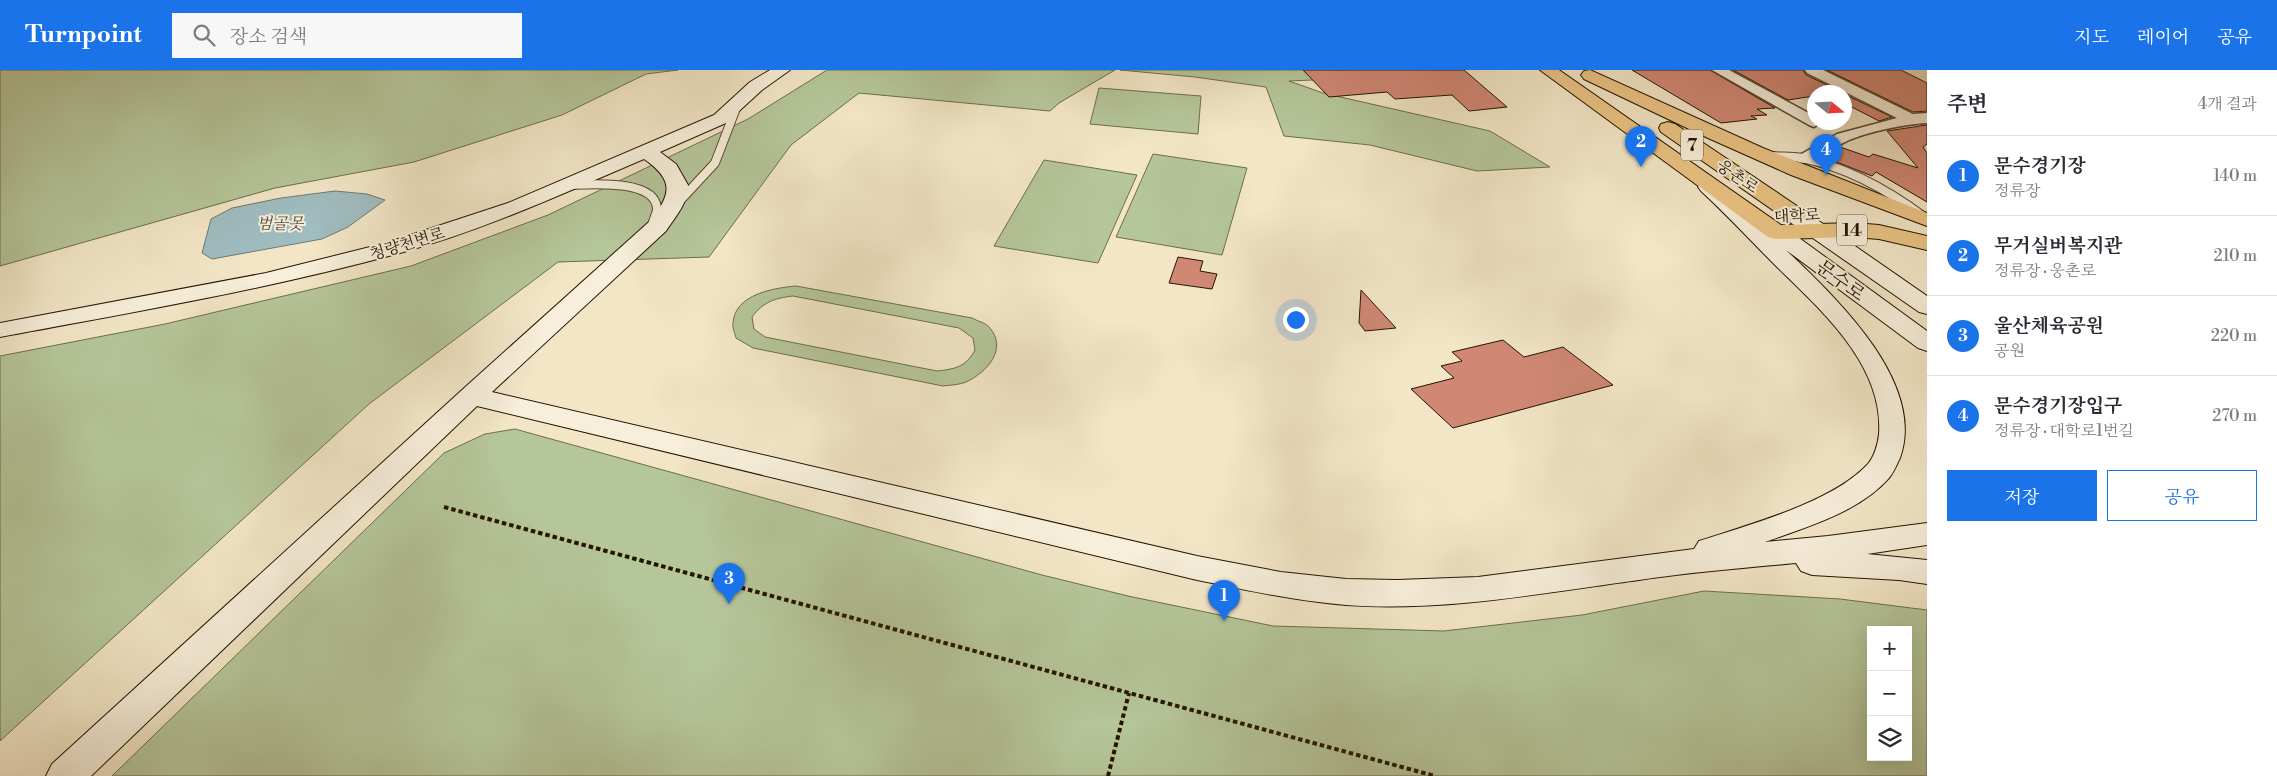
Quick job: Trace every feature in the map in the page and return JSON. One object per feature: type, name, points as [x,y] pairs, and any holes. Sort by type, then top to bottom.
[{"type":"main road","name":"청량천변로","points":[[0,330],[248,284],[330,266],[455,228],[565,186],[720,119],[762,81],[782,70]]},
{"type":"main road","name":"웅촌로","points":[[1548,70],[1692,173],[1752,222]]},
{"type":"main road","name":"웅촌로","points":[[1586,73],[1795,215]]},
{"type":"main road","points":[[1586,73],[1759,155],[1851,193],[1927,219]]},
{"type":"main road","points":[[65,776],[472,396],[640,243],[670,212],[678,196],[678,185],[674,174],[667,166],[647,152]]},
{"type":"main road","name":"대학로","points":[[1752,222],[1795,215],[1846,215],[1884,220],[1927,230]]},
{"type":"main road","name":"문수로","points":[[1795,215],[1927,307]]},
{"type":"main road","points":[[1663,564],[1767,530],[1839,499],[1866,482],[1880,470],[1890,457],[1898,439],[1900,422],[1894,388],[1875,353],[1752,222]]},
{"type":"main road","name":"문수로","points":[[1752,222],[1776,232],[1927,343]]},
{"type":"main road","name":"대학로","points":[[1776,232],[1854,230],[1878,232],[1927,243]]},
{"type":"main road","points":[[472,396],[1130,553],[1281,584],[1346,592],[1397,593],[1478,590],[1663,564],[1828,548],[1927,534]]},
{"type":"main road","points":[[1663,564],[1742,548],[1927,516]]},
{"type":"main road","points":[[1663,564],[1806,563],[1899,568],[1927,572]]},
{"type":"street","points":[[1719,70],[1807,118]]},
{"type":"street","points":[[1812,70],[1919,118]]},
{"type":"street","points":[[1804,159],[1842,137],[1919,118]]},
{"type":"street","points":[[1829,130],[1842,137]]},
{"type":"lane","points":[[670,212],[715,163],[738,103]]},
{"type":"lane","points":[[1759,155],[1804,159],[1855,178],[1914,208],[1927,219]]},
{"type":"lane","points":[[565,186],[590,183],[625,185],[636,188],[651,196],[656,204],[657,212],[652,225],[640,243]]},
{"type":"path","points":[[444,507],[1435,776]]},
{"type":"path","points":[[1108,776],[1130,693]]},
{"type":"green space","points":[[0,70],[678,70],[646,74],[562,115],[414,162],[275,188],[0,266]]},
{"type":"green space","points":[[827,70],[1115,70],[1059,103],[1050,111],[859,93],[791,145],[709,257],[558,262],[369,404],[0,741],[0,356],[165,324],[411,266],[548,215],[748,119]]},
{"type":"green space","points":[[1120,70],[1382,70],[1384,77],[1289,81],[1323,93],[1490,131],[1550,167],[1477,171],[1370,145],[1284,136],[1266,87],[1195,77]]},
{"type":"green space","points":[[1099,88],[1201,96],[1198,134],[1090,124]]},
{"type":"green space","points":[[1153,154],[1247,168],[1222,255],[1116,237]]},
{"type":"green space","points":[[1044,160],[1137,175],[1098,263],[994,246]]},
{"type":"green space","points":[[796,286],[972,318],[986,324],[995,335],[996,352],[987,366],[974,378],[960,384],[943,386],[753,348],[736,338],[733,323],[735,313],[741,305],[757,294]],"holes":[[[793,296],[959,328],[973,338],[975,350],[972,356],[964,364],[937,371],[765,337],[754,329],[752,317],[770,302]]]},
{"type":"green space","points":[[515,429],[1042,575],[1128,596],[1273,626],[1444,631],[1582,615],[1704,591],[1840,599],[1927,610],[1927,776],[112,776],[444,453],[485,434]]},
{"type":"water","name":"범골못","points":[[335,191],[367,194],[385,200],[348,227],[322,239],[212,259],[202,253],[211,219],[232,208],[281,198]]},
{"type":"building","points":[[1303,70],[1464,70],[1507,107],[1469,111],[1452,95],[1395,99],[1387,92],[1329,97]]},
{"type":"building","points":[[1632,70],[1710,70],[1775,108],[1757,109],[1767,115],[1751,116],[1757,119],[1721,123]]},
{"type":"building","points":[[1733,70],[1803,70],[1806,75],[1827,85],[1807,85],[1807,97],[1788,100]]},
{"type":"building","points":[[1827,70],[1901,70],[1927,83],[1927,111],[1913,112]]},
{"type":"building","points":[[1852,98],[1892,117],[1879,121],[1852,107]]},
{"type":"building","points":[[1927,125],[1927,144],[1923,147],[1927,153],[1927,202],[1876,172],[1872,176],[1824,157],[1840,147],[1869,157],[1873,154],[1918,168],[1887,131]]},
{"type":"building","points":[[1178,257],[1203,261],[1200,271],[1217,274],[1212,289],[1169,283]]},
{"type":"building","points":[[1361,290],[1396,328],[1365,331],[1359,323]]},
{"type":"building","points":[[1503,340],[1524,357],[1563,347],[1613,385],[1453,428],[1411,389],[1454,378],[1441,366],[1462,361],[1452,352]]},
{"type":"place","name":"무거실버복지관","points":[[1641,167]]},
{"type":"place","name":"문수경기장입구","points":[[1826,175]]},
{"type":"place","name":"울산체육공원","points":[[729,604]]},
{"type":"place","name":"문수경기장","points":[[1224,621]]}]
